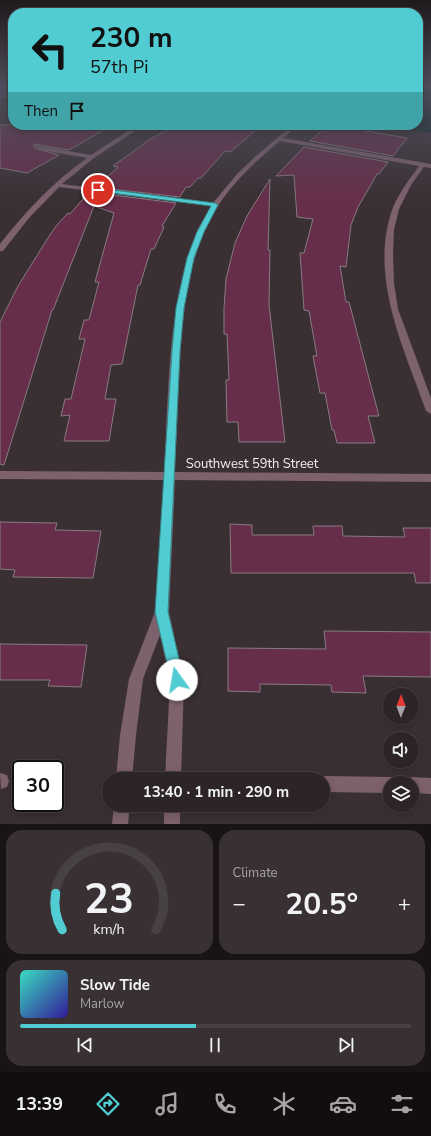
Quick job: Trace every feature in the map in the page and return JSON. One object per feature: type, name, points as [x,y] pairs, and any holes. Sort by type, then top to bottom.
[{"type":"street","points":[[0,249],[31,213],[58,185],[92,156],[133,130]]},
{"type":"street","points":[[173,772],[177,680],[162,612],[168,477],[180,308],[191,258],[200,232],[215,205],[239,175],[290,130]]},
{"type":"street","points":[[278,139],[431,166]]},
{"type":"street","points":[[37,146],[46,149],[92,156]]},
{"type":"street","points":[[422,165],[408,185],[396,209],[390,230],[390,283],[394,309],[431,411]]},
{"type":"street","points":[[58,185],[215,205]]},
{"type":"street","name":"Southwest 59th Street","points":[[0,475],[431,478]]},
{"type":"street","points":[[125,772],[136,679],[162,612]]},
{"type":"street","points":[[330,784],[383,785]]},
{"type":"street","points":[[419,785],[431,786]]},
{"type":"street","points":[[120,824],[121,812]]},
{"type":"street","points":[[172,812],[172,824]]},
{"type":"water","points":[[423,125],[431,125],[431,133],[410,130],[423,130]]},
{"type":"building","points":[[0,125],[8,125],[8,130],[102,131],[69,150],[34,144],[34,148],[59,155],[27,173],[0,168]]},
{"type":"building","points":[[168,130],[256,130],[230,152],[225,151],[201,178],[198,178],[190,187],[186,187],[180,197],[94,187],[104,175],[106,177],[105,179],[118,167],[113,166],[149,140]]},
{"type":"building","points":[[322,130],[360,130],[407,138],[393,156],[310,141]]},
{"type":"building","points":[[304,147],[388,162],[379,174],[377,174],[358,207],[351,225],[346,267],[340,266],[346,302],[349,302],[379,416],[368,416],[375,443],[337,443],[334,430],[332,430],[325,393],[320,393],[313,356],[317,356],[309,311],[304,310],[300,253],[304,253],[313,219],[297,217],[294,175],[276,176]]},
{"type":"building","points":[[270,179],[268,250],[270,250],[269,305],[285,442],[239,442],[238,422],[227,422],[226,380],[229,380],[227,334],[224,334],[226,279],[235,243],[247,216]]},
{"type":"building","points":[[89,192],[176,203],[162,226],[164,227],[154,249],[151,249],[140,285],[138,285],[122,364],[111,365],[105,399],[116,399],[109,441],[64,441],[70,415],[61,416],[65,399],[71,399],[85,339],[79,339],[84,320],[89,320],[99,282],[95,282],[114,213],[94,206],[52,310],[4,465],[0,464],[0,322],[18,286],[56,226],[68,213],[70,214]]},
{"type":"building","points":[[0,522],[57,523],[55,530],[101,531],[93,578],[13,577],[15,570],[0,569]]},
{"type":"building","points":[[230,524],[252,525],[252,535],[314,535],[313,526],[342,526],[343,536],[405,537],[403,528],[431,528],[431,583],[416,583],[414,573],[231,573]]},
{"type":"building","points":[[324,631],[431,632],[431,677],[363,676],[366,693],[332,692],[331,685],[260,684],[260,692],[228,691],[228,648],[326,649]]},
{"type":"building","points":[[0,644],[87,645],[81,687],[48,686],[50,680],[0,680]]},
{"type":"route","points":[[98,190],[215,205],[200,232],[191,258],[180,308],[176,351],[162,612],[177,680]]}]
